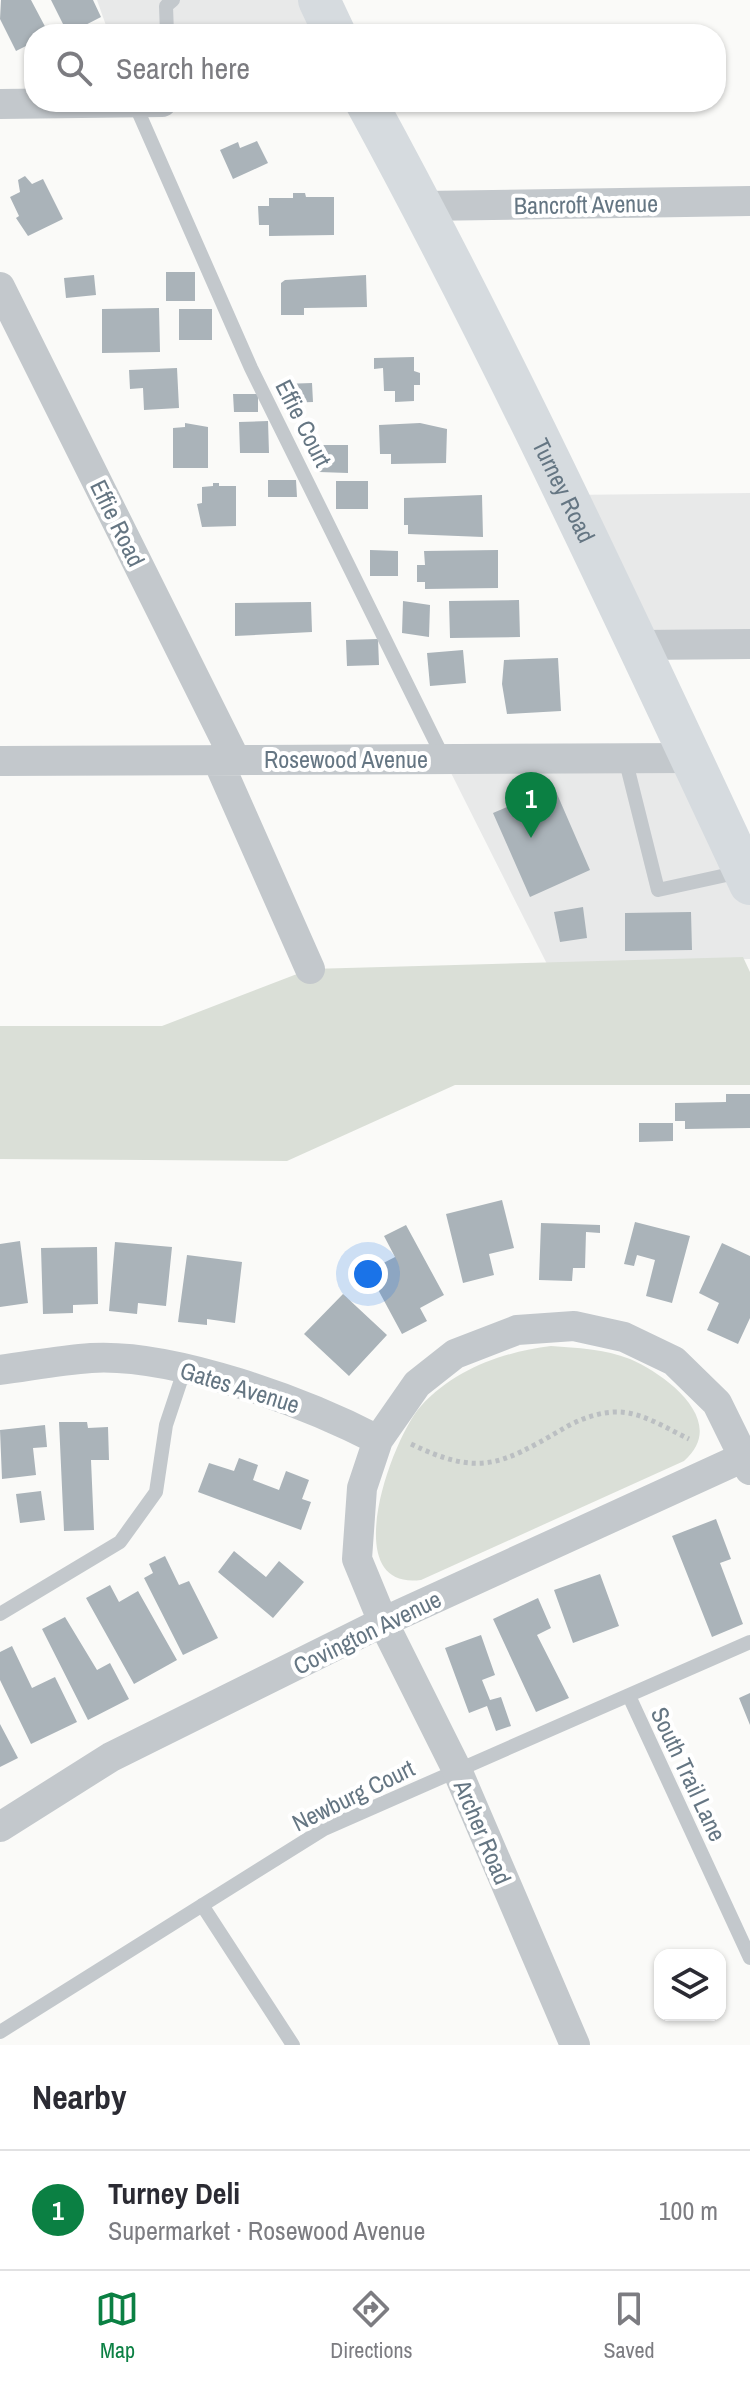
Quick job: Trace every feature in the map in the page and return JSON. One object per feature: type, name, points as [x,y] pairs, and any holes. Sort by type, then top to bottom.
[{"type":"main road","points":[[319,0],[330,24]]},
{"type":"main road","name":"Turney Road","points":[[371,112],[423,206],[640,645],[747,878]]},
{"type":"street","points":[[0,104],[24,104]]},
{"type":"street","name":"Bancroft Avenue","points":[[423,206],[750,201]]},
{"type":"street","name":"Effie Road","points":[[0,287],[226,759],[310,969]]},
{"type":"street","points":[[640,645],[750,644]]},
{"type":"street","name":"Rosewood Avenue","points":[[0,761],[691,758]]},
{"type":"street","name":"Archer Road","points":[[575,2045],[457,1770],[383,1622],[357,1559],[357,1523],[362,1488],[378,1440],[417,1384],[455,1354],[517,1330],[574,1326],[624,1337],[674,1361],[717,1403],[747,1463]]},
{"type":"street","name":"Gates Avenue","points":[[0,1370],[94,1358],[185,1368],[311,1408],[378,1440]]},
{"type":"street","name":"Covington Avenue","points":[[0,1827],[111,1757],[383,1622],[747,1463]]},
{"type":"lane","points":[[167,24],[166,6],[173,0]]},
{"type":"lane","name":"Effie Court","points":[[138,112],[251,368],[444,759]]},
{"type":"lane","points":[[625,758],[658,890],[747,878]]},
{"type":"lane","points":[[0,1614],[120,1542],[156,1492],[166,1425],[185,1368]]},
{"type":"lane","name":"Newburg Court","points":[[0,2032],[324,1829],[750,1642]]},
{"type":"lane","name":"South Trail Lane","points":[[629,1696],[750,1958]]},
{"type":"lane","points":[[202,1905],[293,2045]]},
{"type":"path","points":[[411,1444],[440,1458],[470,1465],[499,1463],[576,1422],[620,1412],[649,1420],[689,1439]]},
{"type":"shaded area","points":[[97,0],[319,0],[330,24],[105,24]]},
{"type":"shaded area","points":[[750,493],[750,644],[640,645],[566,495]]},
{"type":"shaded area","points":[[691,758],[750,884],[750,959],[547,964],[444,759]]},
{"type":"shaded area","points":[[743,957],[750,972],[750,1085],[455,1085],[287,1161],[0,1159],[0,1026],[162,1026],[310,969]]},
{"type":"shaded area","points":[[551,1346],[620,1356],[660,1376],[688,1401],[696,1416],[700,1431],[696,1446],[684,1461],[421,1580],[395,1577],[381,1562],[376,1538],[378,1509],[386,1478],[409,1423],[434,1393],[464,1372],[498,1358]]},
{"type":"building","points":[[1,0],[31,0],[44,24],[24,24],[24,47],[16,51],[0,19]]},
{"type":"building","points":[[51,0],[93,0],[101,17],[87,24],[63,24]]},
{"type":"building","points":[[257,141],[268,163],[233,179],[220,150],[238,142],[240,148]]},
{"type":"building","points":[[25,176],[32,184],[43,179],[63,219],[28,236],[16,218],[19,216],[10,197],[20,192],[18,180]]},
{"type":"building","points":[[293,193],[305,193],[306,197],[334,197],[334,235],[269,236],[269,225],[259,225],[258,206],[269,206],[269,198],[293,198]]},
{"type":"building","points":[[166,272],[195,272],[195,301],[166,301]]},
{"type":"building","points":[[94,275],[96,295],[66,298],[64,278]]},
{"type":"building","points":[[366,275],[367,307],[304,308],[304,315],[281,315],[281,283],[285,280]]},
{"type":"building","points":[[159,308],[160,352],[102,353],[102,309]]},
{"type":"building","points":[[179,309],[212,309],[212,340],[179,340]]},
{"type":"building","points":[[414,357],[414,371],[420,373],[420,385],[414,385],[414,401],[395,402],[395,391],[384,391],[383,368],[374,369],[374,358]]},
{"type":"building","points":[[177,368],[179,408],[144,410],[143,388],[130,389],[129,370]]},
{"type":"building","points":[[312,383],[313,402],[284,403],[283,384]]},
{"type":"building","points":[[233,394],[258,394],[258,412],[234,412]]},
{"type":"building","points":[[268,421],[269,453],[240,453],[239,422]]},
{"type":"building","points":[[185,423],[208,427],[208,468],[173,468],[173,428],[185,427]]},
{"type":"building","points":[[420,423],[447,429],[446,463],[391,464],[391,454],[380,454],[379,425]]},
{"type":"building","points":[[320,445],[348,445],[348,473],[319,472]]},
{"type":"building","points":[[268,480],[296,480],[297,497],[268,497]]},
{"type":"building","points":[[336,481],[368,481],[368,509],[336,509]]},
{"type":"building","points":[[213,483],[236,486],[236,526],[202,527],[197,504],[202,503],[202,487],[213,486]]},
{"type":"building","points":[[482,495],[483,537],[408,534],[408,525],[404,525],[404,498]]},
{"type":"building","points":[[370,550],[398,551],[398,576],[370,576]]},
{"type":"building","points":[[498,550],[498,588],[425,589],[425,582],[417,582],[417,565],[425,565],[424,551]]},
{"type":"building","points":[[519,600],[520,637],[450,638],[449,601]]},
{"type":"building","points":[[403,601],[430,605],[429,637],[402,633]]},
{"type":"building","points":[[311,602],[312,632],[235,636],[235,603]]},
{"type":"building","points":[[378,639],[379,665],[347,666],[346,640]]},
{"type":"building","points":[[463,650],[466,683],[430,686],[427,653]]},
{"type":"building","points":[[558,658],[561,711],[507,714],[502,684],[504,660]]},
{"type":"building","points":[[554,787],[590,870],[530,897],[493,813]]},
{"type":"building","points":[[583,907],[587,938],[560,942],[554,912]]},
{"type":"building","points":[[691,912],[692,950],[625,951],[625,913]]},
{"type":"building","points":[[726,1094],[750,1094],[750,1128],[685,1129],[685,1121],[675,1121],[675,1103],[726,1102]]},
{"type":"building","points":[[639,1123],[673,1123],[673,1141],[639,1142]]},
{"type":"building","points":[[502,1200],[514,1248],[489,1254],[494,1275],[463,1283],[446,1214]]},
{"type":"building","points":[[635,1222],[690,1236],[672,1303],[646,1296],[655,1260],[637,1255],[634,1266],[624,1264]]},
{"type":"building","points":[[541,1223],[600,1225],[600,1233],[586,1232],[585,1268],[573,1268],[572,1281],[539,1280]]},
{"type":"building","points":[[406,1225],[444,1295],[420,1308],[427,1321],[402,1334],[368,1271],[395,1257],[384,1236]]},
{"type":"building","points":[[20,1241],[28,1303],[0,1307],[0,1244]]},
{"type":"building","points":[[115,1242],[172,1247],[166,1306],[138,1303],[137,1314],[109,1311]]},
{"type":"building","points":[[722,1243],[750,1256],[750,1318],[738,1344],[707,1330],[719,1303],[699,1293]]},
{"type":"building","points":[[97,1247],[98,1304],[73,1305],[73,1313],[43,1314],[41,1248]]},
{"type":"building","points":[[187,1255],[242,1262],[235,1323],[207,1319],[207,1325],[178,1322]]},
{"type":"building","points":[[343,1294],[387,1335],[349,1376],[304,1334]]},
{"type":"building","points":[[59,1422],[87,1422],[88,1428],[108,1427],[109,1460],[91,1460],[94,1530],[64,1531]]},
{"type":"building","points":[[45,1425],[47,1447],[33,1448],[36,1475],[2,1479],[0,1430]]},
{"type":"building","points":[[239,1458],[258,1465],[253,1480],[279,1490],[286,1471],[309,1480],[302,1499],[311,1502],[301,1530],[198,1492],[209,1463],[234,1471]]},
{"type":"building","points":[[41,1491],[45,1520],[20,1523],[16,1494]]},
{"type":"building","points":[[716,1519],[731,1559],[720,1563],[743,1624],[712,1637],[672,1536]]},
{"type":"building","points":[[234,1551],[266,1577],[279,1561],[304,1582],[273,1618],[218,1572]]},
{"type":"building","points":[[165,1556],[179,1585],[189,1581],[218,1638],[183,1655],[144,1578],[153,1573],[149,1564]]},
{"type":"building","points":[[600,1574],[619,1626],[573,1643],[554,1590]]},
{"type":"building","points":[[110,1585],[119,1602],[138,1591],[177,1660],[134,1684],[86,1598]]},
{"type":"building","points":[[538,1598],[551,1628],[537,1635],[569,1698],[536,1712],[493,1619]]},
{"type":"building","points":[[65,1617],[97,1670],[110,1663],[129,1699],[88,1720],[42,1629]]},
{"type":"building","points":[[481,1635],[495,1675],[482,1680],[490,1700],[501,1697],[511,1726],[496,1731],[487,1706],[469,1713],[445,1648]]},
{"type":"building","points":[[12,1646],[32,1688],[55,1677],[77,1722],[31,1744],[0,1680],[0,1652]]},
{"type":"building","points":[[750,1693],[750,1725],[739,1698]]},
{"type":"building","points":[[0,1724],[18,1758],[0,1767]]},
{"type":"place","name":"Turney Deli","points":[[531,838]]}]
